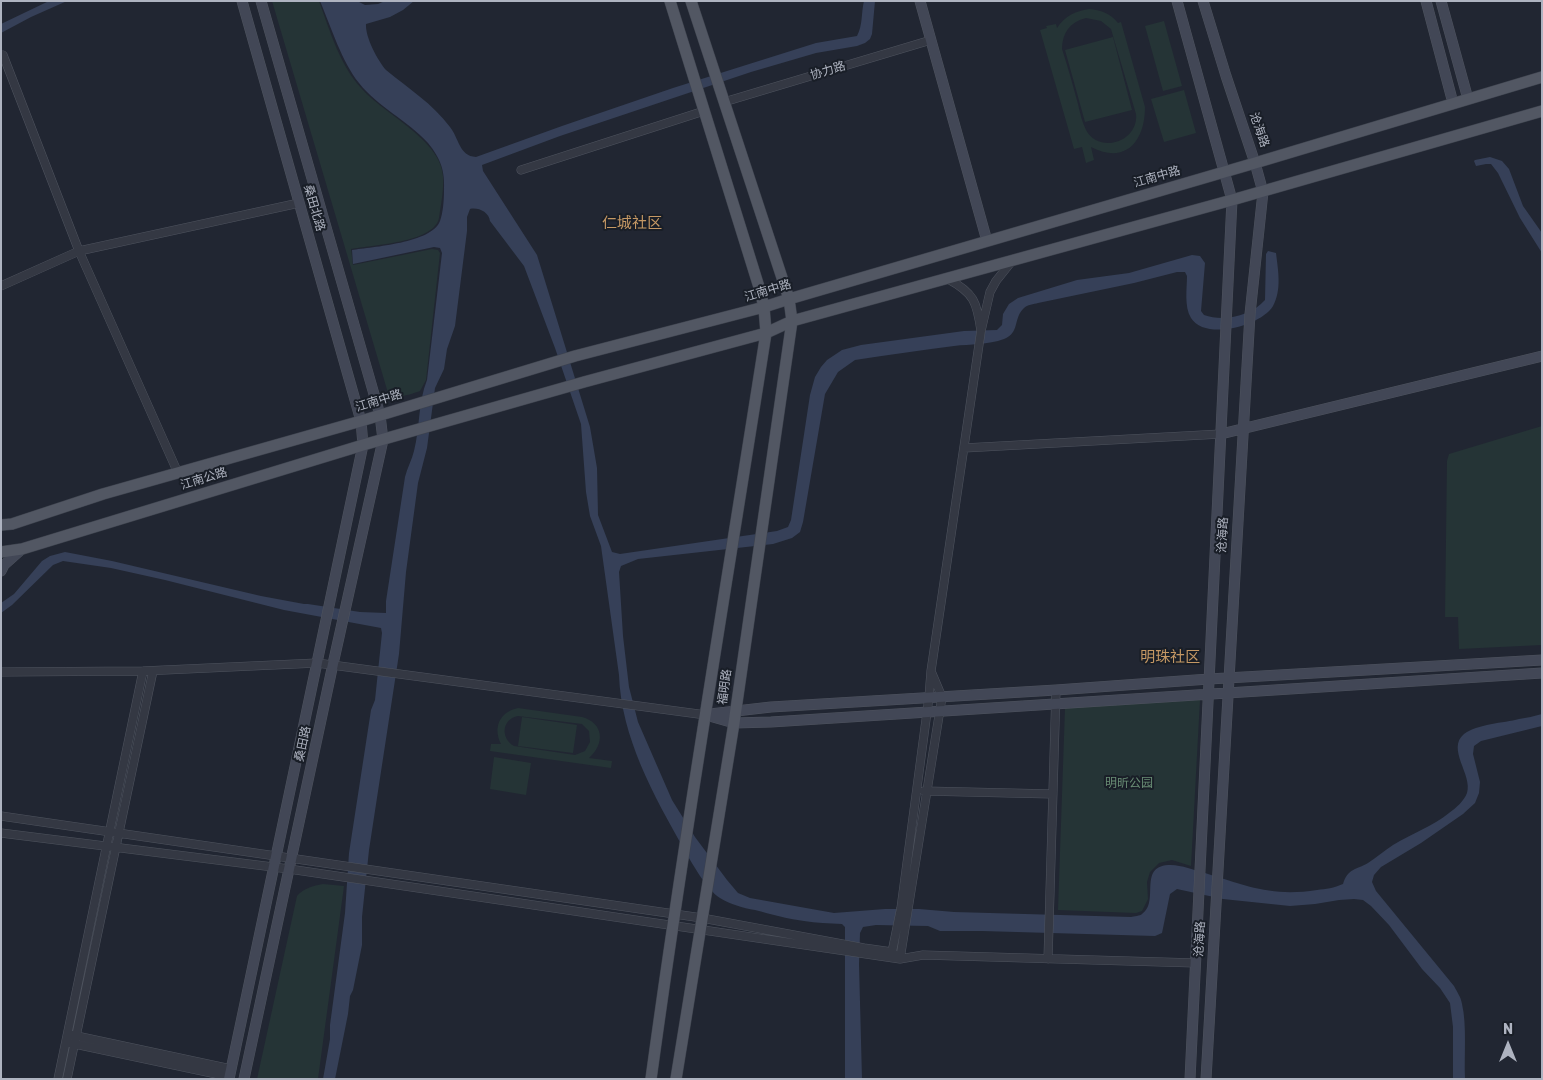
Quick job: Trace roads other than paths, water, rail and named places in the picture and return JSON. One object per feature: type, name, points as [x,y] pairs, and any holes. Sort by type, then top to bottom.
[{"type":"main road","name":"桑田北路","points":[[242,1],[361,421]]},
{"type":"main road","name":"桑田北路","points":[[261,1],[380,415]]},
{"type":"main road","name":"福明路","points":[[651,1079],[684,841],[766,333],[764,307],[670,1]]},
{"type":"main road","name":"福明路","points":[[676,1079],[736,710],[792,322],[788,298],[691,1]]},
{"type":"main road","points":[[920,1],[987,241]]},
{"type":"main road","name":"沧海路","points":[[1177,1],[1232,200],[1190,1079]]},
{"type":"main road","name":"沧海路","points":[[1203,1],[1263,192],[1250,314],[1206,1079]]},
{"type":"main road","points":[[1426,1],[1453,103]]},
{"type":"main road","points":[[1441,1],[1468,99]]},
{"type":"main road","name":"江南中路","points":[[1,526],[103,494],[361,421],[553,362],[764,307],[788,298],[1255,163],[1542,77]]},
{"type":"main road","points":[[766,333],[792,322],[1263,192],[1542,111]]},
{"type":"main road","name":"江南公路","points":[[1,552],[22,549],[434,424],[766,333]]},
{"type":"main road","points":[[1221,434],[1542,356]]},
{"type":"main road","name":"桑田路","points":[[244,1079],[340,631],[384,440],[380,415]]},
{"type":"main road","name":"桑田路","points":[[230,1075],[363,445],[361,421]]},
{"type":"main road","points":[[1,571],[4,565],[22,549]]},
{"type":"main road","points":[[706,714],[736,710],[1056,690],[1209,678],[1542,660]]},
{"type":"main road","points":[[706,714],[734,723],[1228,694],[1542,673]]},
{"type":"street","name":"协力路","points":[[724,102],[931,40]]},
{"type":"street","points":[[3,56],[79,251],[178,473]]},
{"type":"street","points":[[520,170],[704,111]]},
{"type":"street","points":[[1,286],[79,251],[299,203]]},
{"type":"street","points":[[905,908],[931,671],[978,349],[990,292],[996,280],[1013,260]]},
{"type":"street","points":[[948,278],[970,293],[978,311],[981,332]]},
{"type":"street","points":[[964,448],[1221,434]]},
{"type":"street","points":[[1,672],[153,671],[317,663],[706,714]]},
{"type":"street","points":[[58,1079],[143,671]]},
{"type":"street","points":[[67,1079],[153,671]]},
{"type":"street","points":[[900,959],[900,937],[942,697],[931,671]]},
{"type":"street","points":[[1048,959],[1056,690]]},
{"type":"street","points":[[917,791],[1053,794]]},
{"type":"street","points":[[1,816],[345,865],[673,919]]},
{"type":"street","points":[[1,832],[702,923],[833,945],[900,959],[923,955],[1196,963]]},
{"type":"street","points":[[892,952],[900,937]]},
{"type":"street","points":[[864,951],[892,952],[900,959]]},
{"type":"street","points":[[66,1038],[230,1075]]},
{"type":"water","points":[[49,1],[67,1],[1,33],[1,24]]},
{"type":"water","points":[[320,1],[357,1],[365,5],[378,4],[385,1],[414,1],[390,17],[366,24],[370,42],[379,61],[386,70],[436,111],[453,131],[463,150],[470,156],[476,157],[673,88],[816,43],[857,36],[864,1],[875,1],[872,34],[865,43],[816,53],[751,72],[560,136],[482,165],[483,171],[537,255],[590,427],[597,468],[598,515],[612,552],[620,554],[777,531],[788,527],[791,520],[810,395],[815,377],[827,360],[842,350],[861,345],[964,331],[997,330],[1002,325],[1003,314],[1009,304],[1018,298],[1077,280],[1129,273],[1192,255],[1200,256],[1205,263],[1201,311],[1204,315],[1212,317],[1228,318],[1237,316],[1259,306],[1265,300],[1266,254],[1268,251],[1276,253],[1278,293],[1276,300],[1267,313],[1245,325],[1220,330],[1208,329],[1198,325],[1189,314],[1186,292],[1187,276],[1185,272],[1177,272],[1029,305],[1018,316],[1012,333],[998,341],[855,360],[838,372],[825,394],[800,532],[792,538],[773,544],[638,559],[621,566],[619,572],[623,636],[629,687],[638,722],[672,800],[695,837],[738,893],[750,898],[834,913],[885,909],[919,909],[954,912],[1131,917],[1141,915],[1147,909],[1151,878],[1159,867],[1168,865],[1182,866],[1247,886],[1273,891],[1301,892],[1333,887],[1343,884],[1347,875],[1353,870],[1368,863],[1393,845],[1436,822],[1462,802],[1466,796],[1468,786],[1458,747],[1459,740],[1464,734],[1483,726],[1542,714],[1542,726],[1481,741],[1474,746],[1473,754],[1480,782],[1479,793],[1475,803],[1463,814],[1421,843],[1381,867],[1374,875],[1372,882],[1376,891],[1454,986],[1460,997],[1464,1021],[1465,1079],[1453,1079],[1453,1027],[1450,1003],[1389,925],[1363,900],[1339,900],[1290,906],[1223,899],[1177,889],[1170,894],[1162,933],[1155,936],[940,931],[928,926],[876,925],[863,927],[860,933],[859,964],[862,1079],[845,1079],[845,927],[842,924],[785,918],[737,906],[720,898],[705,882],[691,861],[661,808],[641,765],[626,721],[621,698],[601,546],[590,516],[586,492],[581,424],[524,266],[490,221],[488,215],[480,210],[470,209],[467,217],[467,231],[455,326],[447,349],[444,369],[435,388],[427,448],[418,483],[406,572],[399,654],[369,850],[362,917],[362,945],[353,990],[350,996],[335,1079],[323,1079],[330,1039],[330,1025],[345,913],[349,853],[371,710],[375,700],[381,628],[284,610],[111,568],[63,561],[53,565],[12,605],[1,613],[1,603],[14,594],[42,561],[50,556],[65,552],[112,561],[261,596],[360,612],[386,613],[386,601],[405,477],[414,451],[422,397],[427,380],[442,253],[440,248],[434,247],[353,264],[352,250],[401,243],[426,234],[435,228],[440,221],[443,210],[444,177],[439,160],[428,143],[367,92],[353,75],[337,44]]},
{"type":"water","points":[[1490,157],[1502,161],[1509,169],[1523,206],[1542,233],[1542,253],[1520,218],[1498,173],[1491,164],[1476,166],[1475,160]]},
{"type":"district","name":"仁城社区","points":[[632,224]]},
{"type":"district","name":"明珠社区","points":[[1170,658]]},
{"type":"park label","name":"明昕公园","points":[[1129,784]]}]
